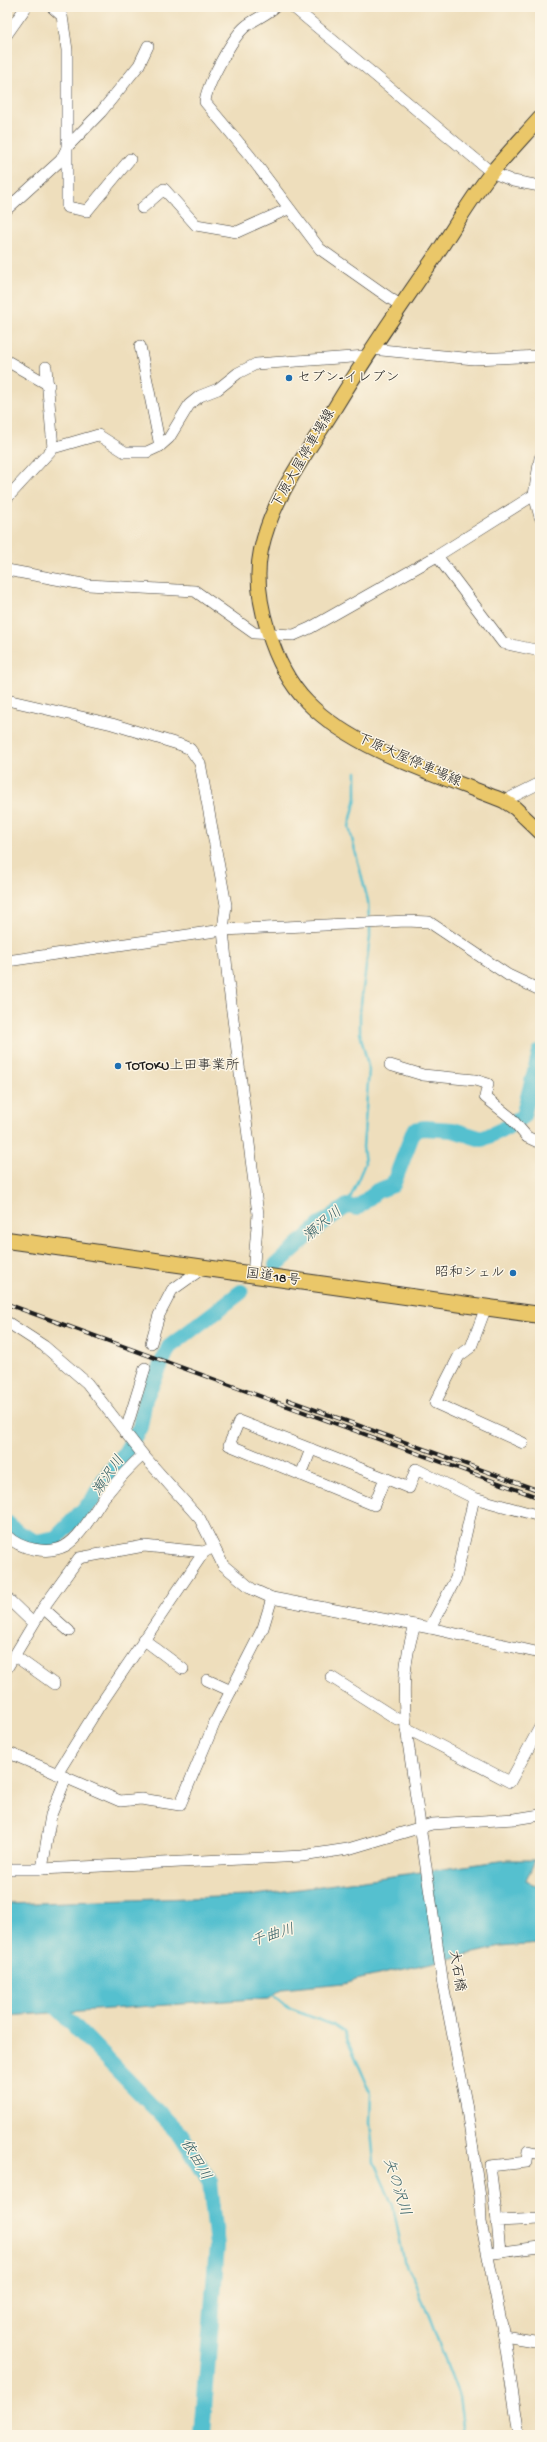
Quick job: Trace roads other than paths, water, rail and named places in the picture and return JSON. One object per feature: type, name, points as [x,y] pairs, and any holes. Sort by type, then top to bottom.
[{"type":"highway","name":"国道18号","points":[[7,1240],[540,1315]]},
{"type":"main road","name":"下原大屋停車場線","points":[[540,118],[492,172],[369,352],[275,505],[261,551],[258,582],[269,633],[287,675],[307,701],[337,726],[366,745],[504,801],[515,808],[540,832]]},
{"type":"street","points":[[7,34],[26,7]]},
{"type":"street","points":[[52,7],[62,16],[65,37],[68,146],[67,207],[87,211],[130,159]]},
{"type":"street","points":[[275,7],[244,27],[233,41],[212,79],[206,94],[205,102],[250,156],[320,249],[401,306]]},
{"type":"street","points":[[293,7],[492,172],[513,181],[540,186]]},
{"type":"street","points":[[7,209],[61,160],[68,146],[101,112],[139,65],[148,46]]},
{"type":"street","points":[[142,208],[164,188],[196,225],[237,232],[288,208]]},
{"type":"street","points":[[140,346],[160,446]]},
{"type":"street","points":[[8,495],[53,448],[98,435],[125,452],[147,452],[160,446],[169,438],[189,405],[200,396],[218,389],[238,373],[256,364],[369,352],[474,359],[540,356]]},
{"type":"street","points":[[7,361],[49,385]]},
{"type":"street","points":[[46,367],[49,385],[53,448]]},
{"type":"street","points":[[540,458],[534,494],[540,517]]},
{"type":"street","points":[[7,570],[88,585],[196,591],[254,633],[294,635],[310,628],[437,556],[534,494]]},
{"type":"street","points":[[437,556],[503,643],[540,651]]},
{"type":"street","points":[[7,700],[112,724],[190,749],[200,763],[226,905],[223,930],[258,1214],[253,1275]]},
{"type":"street","points":[[504,801],[540,783]]},
{"type":"street","points":[[7,961],[223,930],[406,921],[430,922],[508,975],[540,990]]},
{"type":"street","points":[[390,1065],[423,1075],[475,1080],[488,1084],[485,1097],[510,1117],[527,1137],[540,1143]]},
{"type":"street","points":[[152,1343],[159,1315],[172,1290],[203,1268]]},
{"type":"street","points":[[486,1307],[470,1347],[459,1356],[435,1404],[523,1443]]},
{"type":"street","points":[[7,1322],[44,1346],[87,1382],[141,1453],[200,1519],[209,1549],[223,1566],[236,1578],[252,1589],[272,1598],[430,1628],[540,1653]]},
{"type":"street","points":[[127,1435],[145,1368]]},
{"type":"street","points":[[385,1478],[374,1505],[229,1445],[239,1421],[385,1478],[409,1488],[416,1469],[474,1498],[540,1516]]},
{"type":"street","points":[[301,1475],[311,1449]]},
{"type":"street","points":[[7,1536],[34,1550],[48,1551],[64,1546],[85,1524],[124,1472],[141,1453]]},
{"type":"street","points":[[430,1628],[456,1578],[474,1498]]},
{"type":"street","points":[[7,1668],[33,1623],[79,1558],[144,1546],[209,1549]]},
{"type":"street","points":[[42,1869],[51,1816],[62,1776],[143,1640],[209,1549]]},
{"type":"street","points":[[7,1598],[33,1623]]},
{"type":"street","points":[[7,1752],[120,1801],[140,1799],[180,1805],[231,1691],[262,1628],[272,1598]]},
{"type":"street","points":[[43,1608],[70,1631]]},
{"type":"street","name":"大石橋","points":[[415,1625],[404,1673],[405,1724],[443,1985],[466,2103],[480,2196],[481,2222],[494,2253]]},
{"type":"street","points":[[143,1640],[183,1669]]},
{"type":"street","points":[[15,1656],[54,1684]]},
{"type":"street","points":[[331,1676],[405,1724],[510,1782],[540,1727]]},
{"type":"street","points":[[207,1680],[231,1691]]},
{"type":"street","points":[[7,1868],[42,1869],[302,1856],[348,1849],[432,1824],[515,1819],[540,1815]]},
{"type":"street","points":[[519,2435],[504,2336],[494,2253],[497,2221],[490,2166],[527,2162],[528,2152],[540,2154]]},
{"type":"street","points":[[497,2221],[540,2219]]},
{"type":"street","points":[[494,2253],[540,2247]]},
{"type":"street","points":[[504,2336],[540,2342]]},
{"type":"water","name":"千曲川","points":[[507,1860],[535,1860],[526,1881],[540,1887],[540,1944],[501,1947],[343,1983],[282,1989],[269,1998],[7,2016],[7,1904],[249,1896]]},
{"type":"waterway","points":[[356,772],[356,798],[349,827],[368,901],[369,920]]},
{"type":"waterway","points":[[347,1206],[365,1163],[363,1147],[369,1070],[360,1033],[360,1011],[370,927]]},
{"type":"waterway","name":"瀬沢川","points":[[276,1265],[321,1224],[347,1206],[357,1208],[377,1191],[393,1185],[414,1130],[424,1128],[453,1130],[482,1139],[506,1128],[523,1116],[540,1052]]},
{"type":"waterway","name":"瀬沢川","points":[[7,1523],[18,1533],[36,1542],[56,1538],[92,1501],[103,1481],[125,1453],[140,1427],[145,1399],[169,1347],[241,1292]]},
{"type":"waterway","name":"矢の沢川","points":[[271,1993],[290,2009],[333,2025],[344,2032],[371,2093],[370,2122],[374,2162],[393,2206],[404,2261],[416,2283],[459,2396],[464,2435]]},
{"type":"waterway","name":"依田川","points":[[46,1997],[181,2135],[210,2182],[217,2246],[202,2435]]},
{"type":"railway","points":[[7,1304],[540,1498]]},
{"type":"railway","points":[[288,1400],[540,1491]]},
{"type":"place","name":"セブン-イレブン","points":[[289,378]]},
{"type":"place","name":"TOTOKU上田事業所","points":[[118,1066]]},
{"type":"place","name":"昭和シェル","points":[[513,1273]]}]
